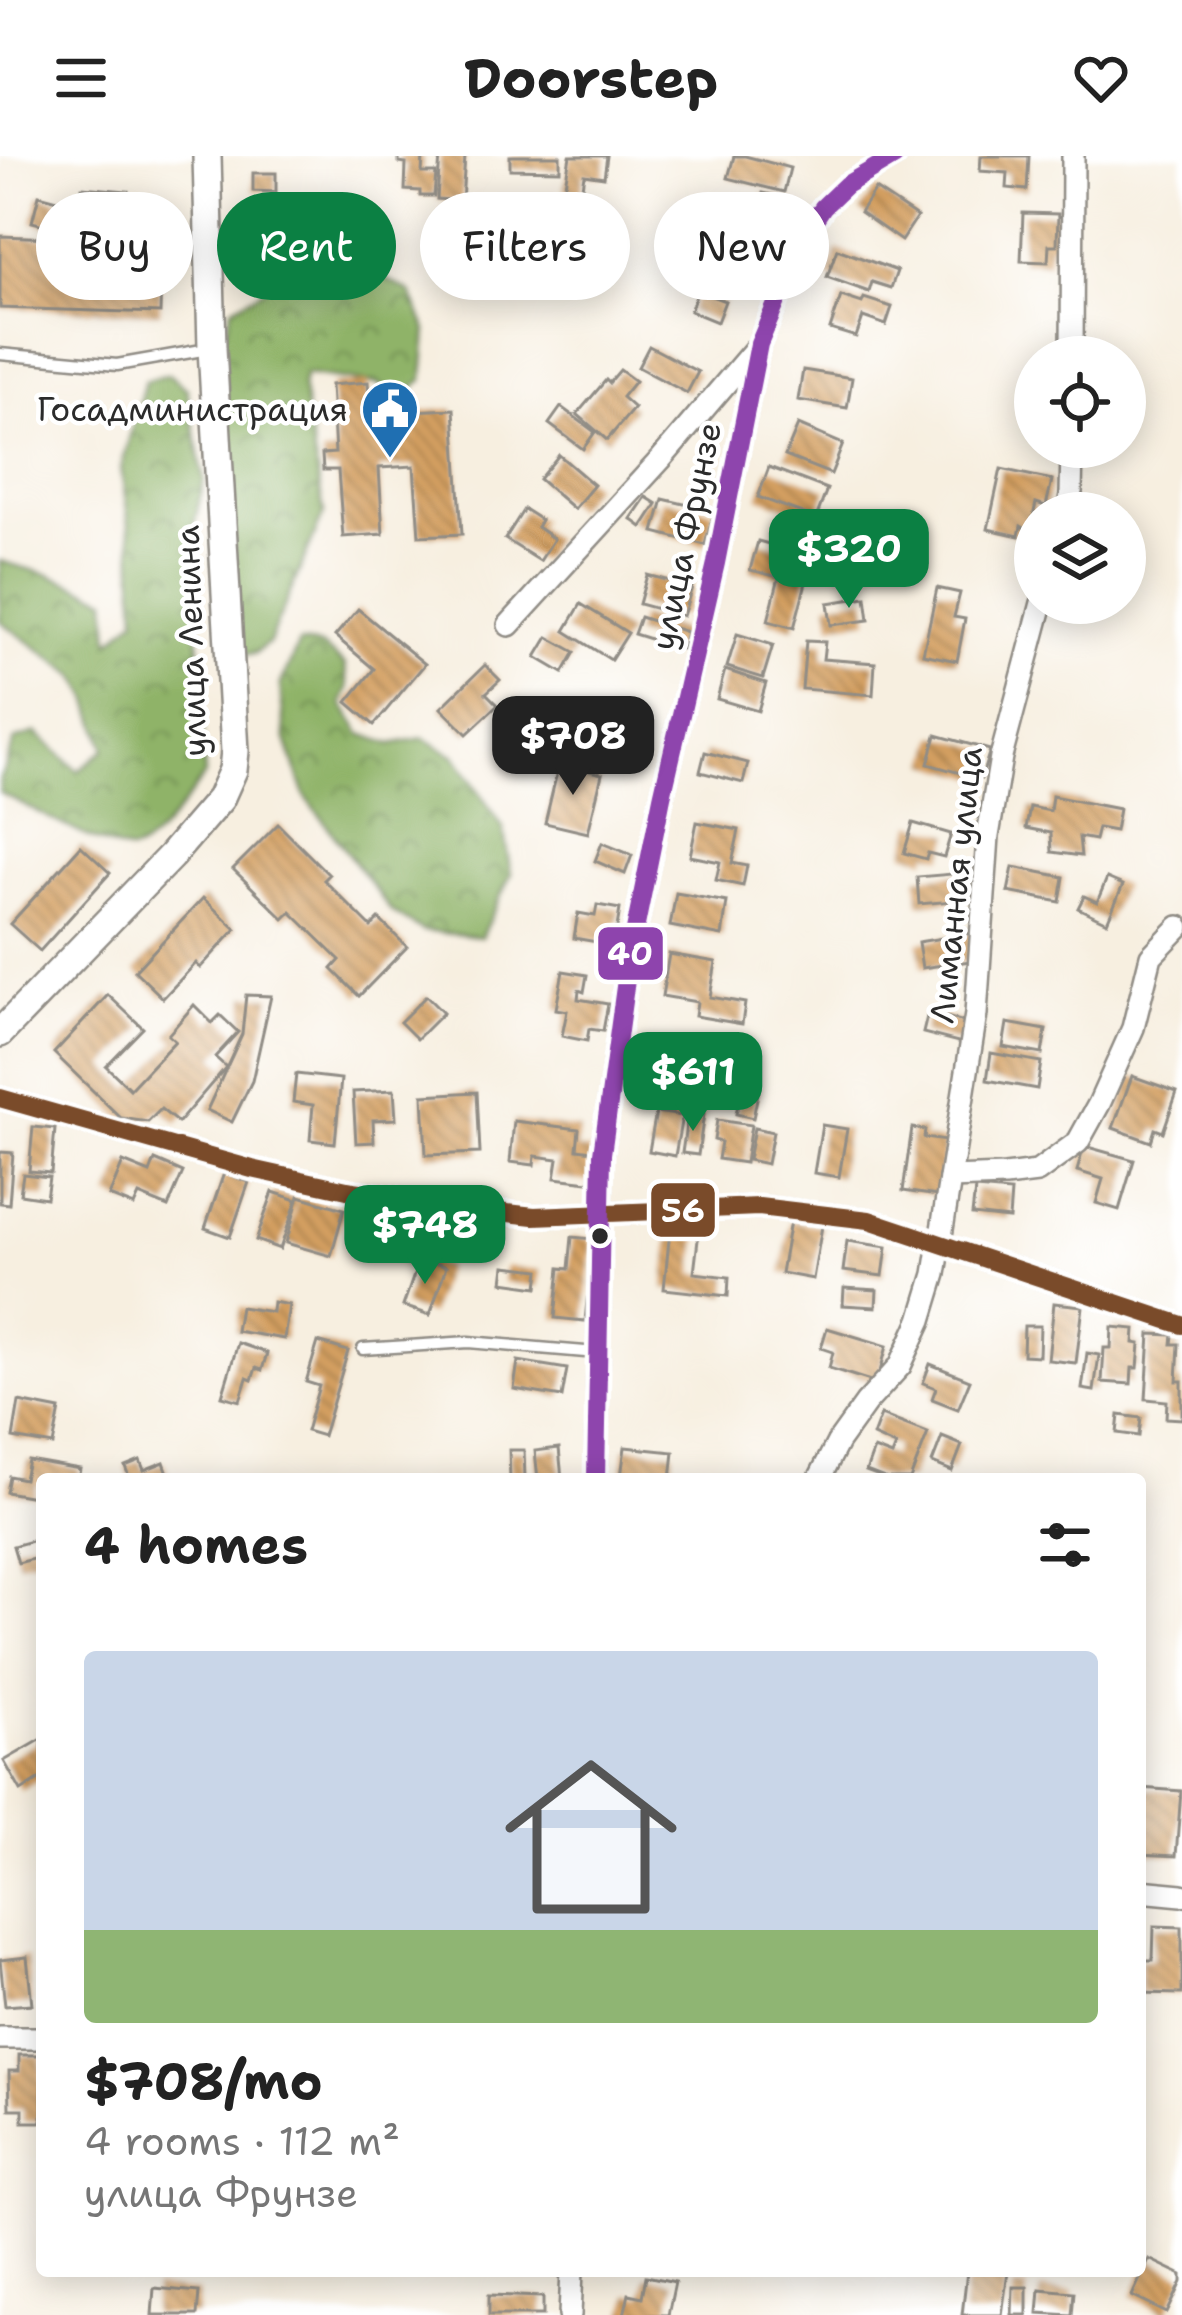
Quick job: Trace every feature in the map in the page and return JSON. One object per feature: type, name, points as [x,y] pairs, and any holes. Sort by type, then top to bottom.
[{"type":"street","name":"улица Ленина","points":[[0,1033],[171,856],[220,799],[233,770],[207,156]]},
{"type":"street","name":"улица Фрунзе","points":[[596,1473],[602,1154],[628,965],[759,344],[806,232],[824,207],[846,185],[896,156]]},
{"type":"street","points":[[1072,156],[1072,336]]},
{"type":"street","points":[[509,625],[759,344]]},
{"type":"street","name":"Лиманная улица","points":[[822,1473],[852,1422],[900,1366],[921,1320],[941,1244],[976,1014],[988,836],[1001,757],[1036,624]]},
{"type":"street","points":[[950,1178],[1037,1172],[1078,1142],[1133,1028],[1151,956],[1179,927]]},
{"type":"street","points":[[0,1098],[252,1169],[454,1207],[534,1216],[759,1208],[869,1220],[1182,1325]]},
{"type":"street","points":[[1146,1892],[1182,1895]]},
{"type":"street","points":[[0,2038],[36,2038]]},
{"type":"street","points":[[570,2315],[572,2277]]},
{"type":"lane","points":[[0,354],[117,365],[212,348]]},
{"type":"lane","points":[[363,1349],[469,1342],[601,1353]]},
{"type":"green space","points":[[396,284],[410,292],[427,330],[423,379],[404,396],[377,384],[305,374],[302,385],[324,513],[269,642],[254,654],[239,654],[222,346],[232,308],[246,300],[396,300]]},
{"type":"green space","points":[[168,374],[187,389],[204,480],[193,530],[205,775],[162,830],[132,851],[88,837],[0,793],[0,779],[15,740],[37,733],[78,771],[105,749],[88,695],[75,675],[0,621],[0,561],[107,598],[110,642],[136,618],[121,468],[145,381]]},
{"type":"green space","points":[[299,643],[321,646],[345,665],[348,688],[342,703],[361,734],[391,744],[423,738],[455,756],[503,828],[511,874],[481,937],[423,931],[392,912],[305,796],[286,740],[280,686]]},
{"type":"building","points":[[399,156],[423,156],[422,173],[436,173],[434,192],[405,190],[406,164],[399,163]]},
{"type":"building","points":[[440,156],[465,156],[463,192],[437,192]]},
{"type":"building","points":[[510,156],[560,156],[560,170],[510,169]]},
{"type":"building","points":[[570,156],[607,156],[604,177],[584,174],[581,192],[564,190]]},
{"type":"building","points":[[734,156],[790,168],[784,192],[728,178]]},
{"type":"building","points":[[981,156],[1029,156],[1027,190],[1007,188],[1008,173],[980,171]]},
{"type":"building","points":[[253,173],[276,173],[276,192],[253,191]]},
{"type":"building","points":[[82,187],[128,191],[128,192],[82,192]]},
{"type":"building","points":[[875,189],[917,217],[901,241],[860,212]]},
{"type":"building","points":[[1023,213],[1058,214],[1057,245],[1049,245],[1048,262],[1021,261]]},
{"type":"building","points":[[0,236],[36,237],[36,300],[160,300],[160,313],[0,308]]},
{"type":"building","points":[[837,249],[897,271],[891,288],[872,282],[869,292],[829,278]]},
{"type":"building","points":[[841,296],[892,307],[886,325],[863,317],[856,337],[830,329]]},
{"type":"building","points":[[694,300],[725,301],[717,322],[690,311]]},
{"type":"building","points":[[649,346],[698,372],[687,393],[638,367]]},
{"type":"building","points":[[620,370],[635,381],[622,397],[634,408],[607,440],[577,414]]},
{"type":"building","points":[[803,370],[852,378],[847,408],[798,400]]},
{"type":"building","name":"Госадминистрация","points":[[368,382],[371,424],[413,421],[412,411],[454,409],[462,534],[419,536],[414,466],[379,468],[383,534],[343,537],[338,470],[323,470],[322,454],[335,453],[331,385]]},
{"type":"building","points":[[561,407],[595,432],[583,449],[549,424]]},
{"type":"building","points":[[798,425],[843,444],[831,474],[785,456]]},
{"type":"building","points":[[559,455],[594,485],[574,509],[539,479]]},
{"type":"building","points":[[769,467],[827,489],[816,518],[758,497]]},
{"type":"building","points":[[1001,469],[1052,480],[1049,492],[1014,492],[1014,535],[988,529]]},
{"type":"building","points":[[646,497],[657,504],[642,527],[631,519]]},
{"type":"building","points":[[663,499],[714,511],[705,545],[654,532]]},
{"type":"building","points":[[524,509],[541,520],[537,527],[554,539],[540,561],[505,539]]},
{"type":"building","points":[[758,541],[813,556],[794,628],[768,621],[779,577],[750,570]]},
{"type":"building","points":[[647,575],[692,587],[683,616],[639,604]]},
{"type":"building","points":[[937,588],[960,593],[954,617],[965,619],[957,661],[923,654]]},
{"type":"building","points":[[866,597],[869,620],[831,625],[828,603]]},
{"type":"building","points":[[581,604],[628,633],[611,660],[565,631]]},
{"type":"building","points":[[358,609],[425,664],[374,725],[347,702],[374,669],[335,636]]},
{"type":"building","points":[[640,617],[687,632],[682,649],[634,634]]},
{"type":"building","points":[[737,634],[773,645],[763,678],[727,667]]},
{"type":"building","points":[[548,637],[575,652],[563,673],[536,657]]},
{"type":"building","points":[[806,641],[825,642],[823,659],[875,663],[873,695],[802,689]]},
{"type":"building","points":[[485,665],[500,680],[486,693],[498,705],[467,734],[441,708]]},
{"type":"building","points":[[725,670],[766,683],[758,711],[717,699]]},
{"type":"building","points":[[936,735],[990,750],[981,779],[928,764]]},
{"type":"building","points":[[705,752],[748,763],[743,783],[700,772]]},
{"type":"building","points":[[559,764],[602,774],[588,833],[545,823]]},
{"type":"building","points":[[1052,796],[1119,809],[1115,831],[1098,828],[1095,840],[1079,837],[1081,856],[1052,852],[1051,833],[1026,828],[1030,807],[1050,811]]},
{"type":"building","points":[[697,822],[739,830],[732,863],[747,866],[743,886],[716,880],[720,862],[690,856]]},
{"type":"building","points":[[913,823],[951,834],[944,857],[928,853],[926,859],[904,853]]},
{"type":"building","points":[[278,824],[329,875],[324,880],[371,927],[379,919],[407,947],[359,996],[332,969],[340,960],[291,912],[284,919],[233,869]]},
{"type":"building","points":[[602,843],[632,855],[625,874],[595,861]]},
{"type":"building","points":[[81,846],[110,873],[40,951],[10,924]]},
{"type":"building","points":[[1013,867],[1064,877],[1060,902],[1008,892]]},
{"type":"building","points":[[963,873],[966,900],[919,904],[917,877]]},
{"type":"building","points":[[1107,878],[1123,885],[1107,922],[1078,908],[1084,896],[1097,902]]},
{"type":"building","points":[[676,893],[727,902],[722,936],[670,926]]},
{"type":"building","points":[[203,898],[236,929],[200,968],[196,963],[163,998],[135,971]]},
{"type":"building","points":[[597,905],[620,909],[614,945],[574,938],[578,913],[595,916]]},
{"type":"building","points":[[973,933],[977,960],[922,968],[918,942]]},
{"type":"building","points":[[669,954],[716,962],[710,997],[745,1003],[742,1024],[695,1016],[697,1002],[662,996]]},
{"type":"building","points":[[563,971],[587,975],[578,999],[608,1004],[603,1031],[589,1029],[587,1041],[562,1036],[567,1011],[556,1009]]},
{"type":"building","points":[[108,995],[143,1028],[106,1066],[130,1089],[175,1041],[168,1035],[194,1005],[212,1023],[220,1015],[238,1032],[215,1057],[226,1067],[178,1123],[161,1109],[148,1122],[121,1118],[54,1053]]},
{"type":"building","points":[[246,995],[271,996],[252,1081],[232,1122],[207,1110],[242,1034]]},
{"type":"building","points":[[426,996],[443,1013],[417,1039],[400,1022]]},
{"type":"building","points":[[928,1012],[968,1023],[962,1043],[923,1033]]},
{"type":"building","points":[[1007,1023],[1046,1030],[1042,1054],[1003,1047]]},
{"type":"building","points":[[991,1053],[1041,1062],[1037,1089],[987,1080]]},
{"type":"building","points":[[296,1074],[341,1079],[335,1143],[310,1140],[313,1105],[293,1102]]},
{"type":"building","points":[[1132,1076],[1177,1092],[1163,1132],[1155,1129],[1151,1142],[1113,1128]]},
{"type":"building","points":[[742,1086],[759,1089],[753,1118],[736,1114]]},
{"type":"building","points":[[394,1090],[396,1119],[373,1120],[374,1142],[356,1143],[353,1092]]},
{"type":"building","points":[[477,1092],[480,1153],[426,1155],[423,1095]]},
{"type":"building","points":[[656,1112],[682,1116],[675,1156],[649,1151]]},
{"type":"building","points":[[688,1112],[704,1114],[698,1155],[682,1153]]},
{"type":"building","points":[[717,1120],[751,1125],[745,1163],[718,1159]]},
{"type":"building","points":[[514,1121],[579,1129],[577,1149],[593,1151],[589,1182],[555,1178],[558,1159],[535,1156],[534,1165],[510,1162]]},
{"type":"building","points":[[822,1125],[847,1129],[839,1177],[814,1173]]},
{"type":"building","points":[[33,1127],[55,1129],[51,1173],[29,1171]]},
{"type":"building","points":[[754,1128],[773,1132],[767,1164],[748,1160]]},
{"type":"building","points":[[912,1128],[925,1130],[924,1138],[946,1141],[938,1196],[903,1191]]},
{"type":"building","points":[[1084,1146],[1134,1160],[1119,1210],[1096,1203],[1103,1179],[1077,1171]]},
{"type":"building","points":[[0,1152],[13,1153],[9,1204],[0,1203]]},
{"type":"building","points":[[155,1160],[183,1172],[168,1207],[139,1195],[134,1206],[109,1196],[123,1162],[150,1173]]},
{"type":"building","points":[[224,1173],[249,1182],[230,1237],[205,1228]]},
{"type":"building","points":[[23,1174],[49,1177],[46,1198],[20,1194]]},
{"type":"building","points":[[975,1189],[1011,1192],[1009,1219],[972,1215]]},
{"type":"building","points":[[273,1192],[297,1200],[280,1249],[256,1240]]},
{"type":"building","points":[[299,1196],[344,1209],[331,1256],[286,1243]]},
{"type":"building","points":[[671,1220],[700,1223],[694,1273],[729,1277],[728,1296],[664,1289]]},
{"type":"building","points":[[790,1221],[822,1226],[813,1279],[781,1273]]},
{"type":"building","points":[[402,1235],[419,1241],[411,1266],[394,1260]]},
{"type":"building","points":[[572,1237],[593,1239],[585,1321],[555,1318],[560,1268],[569,1269]]},
{"type":"building","points":[[847,1241],[887,1247],[883,1276],[843,1271]]},
{"type":"building","points":[[420,1258],[446,1267],[430,1315],[403,1306]]},
{"type":"building","points":[[505,1266],[540,1270],[538,1287],[503,1282]]},
{"type":"building","points":[[844,1288],[877,1290],[876,1307],[843,1305]]},
{"type":"building","points":[[273,1302],[289,1305],[284,1339],[236,1331],[240,1307],[272,1312]]},
{"type":"building","points":[[1054,1303],[1083,1306],[1076,1363],[1048,1360]]},
{"type":"building","points":[[1024,1326],[1040,1326],[1039,1356],[1023,1355]]},
{"type":"building","points":[[1112,1327],[1135,1329],[1134,1343],[1140,1344],[1131,1384],[1102,1382],[1104,1348],[1111,1348]]},
{"type":"building","points":[[827,1328],[887,1346],[877,1383],[829,1368],[833,1352],[821,1348]]},
{"type":"building","points":[[1150,1334],[1173,1335],[1172,1344],[1179,1344],[1182,1419],[1166,1418],[1167,1401],[1146,1399]]},
{"type":"building","points":[[318,1342],[348,1351],[323,1436],[306,1431],[319,1386],[306,1382]]},
{"type":"building","points":[[238,1343],[267,1353],[262,1370],[256,1368],[252,1380],[247,1378],[240,1401],[222,1396]]},
{"type":"building","points":[[1087,1353],[1099,1355],[1094,1391],[1082,1389]]},
{"type":"building","points":[[518,1361],[567,1369],[562,1397],[514,1389]]},
{"type":"building","points":[[930,1364],[970,1380],[958,1409],[932,1399],[936,1388],[923,1383]]},
{"type":"building","points":[[19,1402],[60,1410],[53,1445],[13,1438]]},
{"type":"building","points":[[881,1415],[928,1433],[912,1473],[866,1471],[874,1449],[892,1456],[896,1446],[873,1436]]},
{"type":"building","points":[[1119,1415],[1141,1418],[1139,1436],[1117,1433]]},
{"type":"building","points":[[942,1437],[962,1445],[952,1471],[932,1463]]},
{"type":"building","points":[[625,1447],[674,1452],[672,1473],[622,1473]]},
{"type":"building","points":[[559,1448],[561,1473],[537,1473],[535,1451]]},
{"type":"building","points":[[509,1450],[524,1450],[525,1473],[510,1473]]},
{"type":"building","points":[[28,1460],[80,1469],[79,1473],[36,1473],[34,1497],[6,1492],[9,1476],[24,1479]]},
{"type":"building","points":[[140,1460],[144,1470],[164,1462],[168,1473],[128,1473],[125,1466]]},
{"type":"building","points":[[36,1540],[36,1558],[18,1563],[13,1546]]},
{"type":"building","points":[[36,1742],[36,1782],[21,1791],[4,1761]]},
{"type":"building","points":[[1146,1788],[1181,1791],[1176,1856],[1146,1854]]},
{"type":"building","points":[[1154,1926],[1182,1927],[1182,1994],[1146,1993],[1146,1960],[1153,1960]]},
{"type":"building","points":[[27,1957],[32,2004],[5,2006],[0,1960]]},
{"type":"building","points":[[19,2055],[36,2055],[36,2122],[23,2122],[23,2109],[10,2109],[9,2071],[19,2071]]},
{"type":"building","points":[[1149,2259],[1182,2275],[1167,2313],[1132,2296],[1141,2277],[1146,2277]]},
{"type":"building","points":[[646,2277],[675,2282],[668,2315],[624,2315],[629,2294],[642,2297]]},
{"type":"building","points":[[966,2277],[1007,2277],[1002,2315],[962,2315]]},
{"type":"building","points":[[1013,2287],[1027,2287],[1027,2315],[1012,2315]]},
{"type":"building","points":[[154,2288],[199,2292],[197,2315],[152,2315]]},
{"type":"building","points":[[1040,2289],[1074,2292],[1072,2315],[1038,2313]]},
{"type":"building","points":[[489,2295],[543,2297],[543,2315],[489,2315]]},
{"type":"transit line","name":"40","points":[[596,1473],[602,1154],[628,965],[759,344],[806,233],[823,207],[846,185],[895,156]]},
{"type":"transit line","name":"56","points":[[0,1098],[252,1169],[454,1207],[534,1216],[759,1207],[869,1220],[1182,1325]]},
{"type":"place","name":"Госадминистрация","points":[[390,460]]}]
